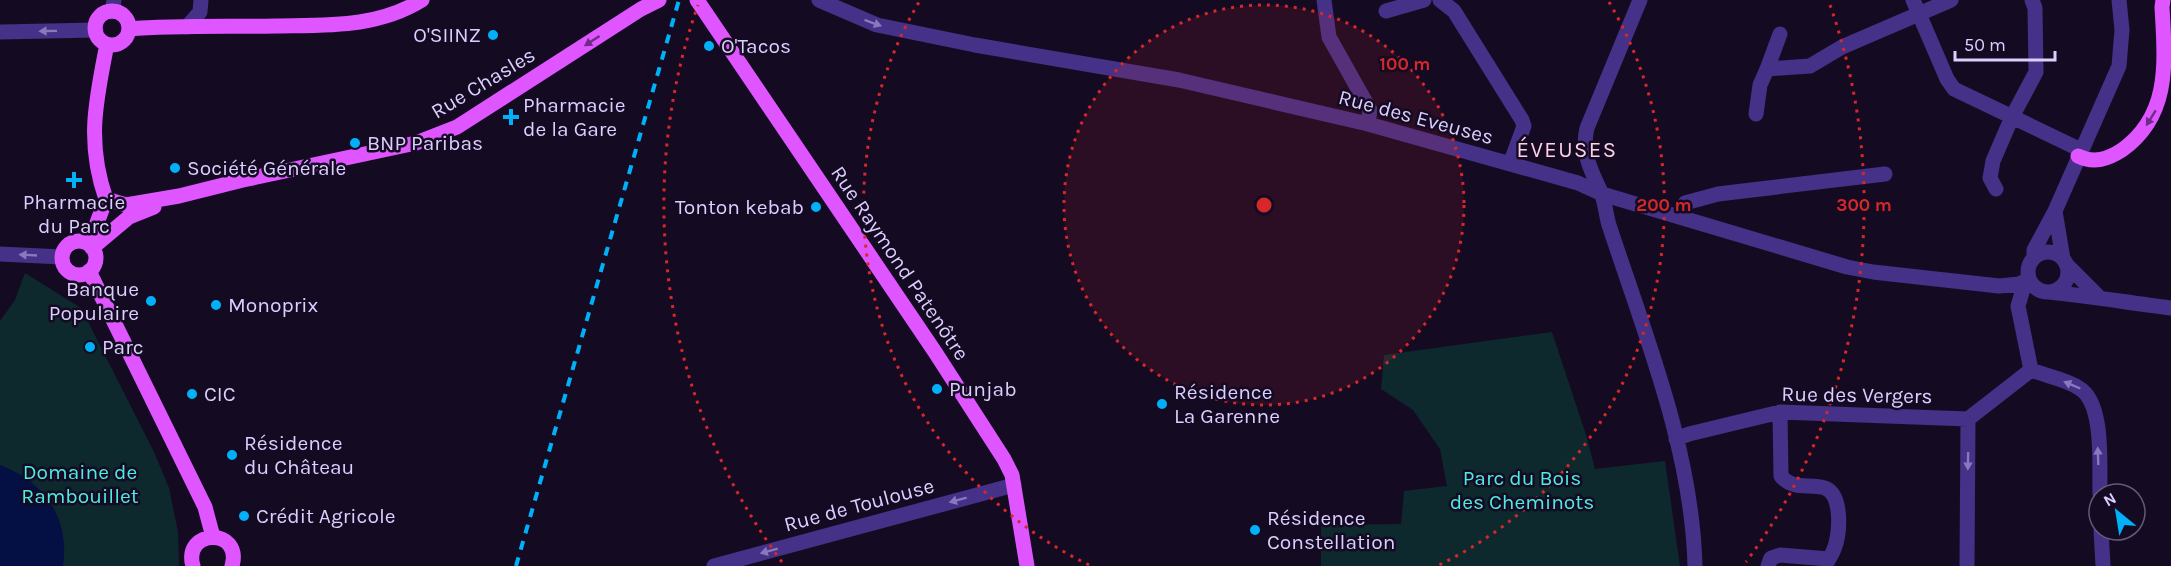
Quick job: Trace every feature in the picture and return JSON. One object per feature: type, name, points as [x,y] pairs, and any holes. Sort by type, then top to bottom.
[{"type":"main road","points":[[129,29],[359,24],[385,18],[422,0]]},
{"type":"main road","name":"Rue Chasles","points":[[179,196],[416,143],[439,135],[642,4],[660,0]]},
{"type":"main road","name":"Rue Raymond Patenôtre","points":[[697,0],[935,352],[1004,459],[1012,475],[1027,566]]},
{"type":"main road","points":[[2080,153],[2096,160],[2112,157],[2138,137],[2159,106],[2165,78],[2162,7],[2165,0]]},
{"type":"main road","points":[[2165,0],[2171,57]]},
{"type":"main road","points":[[113,6],[126,19],[129,29],[126,39],[112,45],[99,39],[96,25],[102,15],[113,6]]},
{"type":"main road","points":[[91,246],[106,199],[99,178],[93,144],[95,109],[106,44]]},
{"type":"main road","points":[[106,199],[126,205],[179,196]]},
{"type":"main road","points":[[91,246],[101,242],[129,217],[179,196]]},
{"type":"main road","points":[[82,241],[91,246],[96,257],[95,262],[84,274],[73,274],[64,267],[58,257],[71,242],[82,241]]},
{"type":"main road","points":[[89,271],[205,507],[213,537]]},
{"type":"main road","points":[[193,566],[194,549],[203,539],[213,537],[229,544],[233,550],[234,565]]},
{"type":"street","points":[[187,27],[200,12],[201,0]]},
{"type":"street","name":"Rue des Eveuses","points":[[819,0],[877,25],[975,45],[1179,80],[1368,124],[1578,183],[1602,194],[1847,267],[1900,277],[1999,286],[2019,284],[2036,286],[2171,308]]},
{"type":"street","points":[[1324,0],[1329,37],[1370,110],[1368,124]]},
{"type":"street","points":[[1386,11],[1424,0]]},
{"type":"street","points":[[1440,0],[1454,11],[1522,120],[1524,126],[1510,164]]},
{"type":"street","points":[[1640,0],[1585,137],[1586,153],[1593,179],[1602,194],[1609,225],[1676,439],[1688,501],[1695,566]]},
{"type":"street","points":[[1767,69],[1810,66],[1916,7],[1952,0]]},
{"type":"street","points":[[1996,189],[1990,178],[1993,161],[2012,117],[2036,72],[2035,8],[2032,0]]},
{"type":"street","points":[[2036,286],[2028,274],[2034,249],[2055,211],[2119,66],[2122,17],[2119,0]]},
{"type":"street","points":[[1916,7],[1947,79],[1954,89],[2080,153]]},
{"type":"street","points":[[0,32],[96,30]]},
{"type":"street","points":[[1756,114],[1760,85],[1780,34]]},
{"type":"street","points":[[1682,217],[1682,208],[1685,203],[1718,194],[1885,174]]},
{"type":"street","points":[[2018,306],[2023,289],[2036,286],[2059,289],[2068,275],[2055,211]]},
{"type":"street","points":[[2031,370],[2018,306],[1999,286],[2032,261],[2045,253],[2052,253],[2064,261],[2098,296]]},
{"type":"street","points":[[0,254],[58,257]]},
{"type":"street","points":[[2023,325],[2026,302],[2036,286]]},
{"type":"street","points":[[1967,566],[1968,419],[2031,370]]},
{"type":"street","points":[[2031,370],[2080,388],[2091,400],[2097,418],[2100,482]]},
{"type":"street","points":[[1768,566],[1771,558],[1780,555],[1827,562],[1835,547],[1839,505],[1833,494],[1826,488],[1800,486],[1786,482],[1781,476],[1780,412]]},
{"type":"street","name":"Rue des Vergers","points":[[1676,439],[1780,412],[1968,419]]},
{"type":"street","name":"Rue de Toulouse","points":[[714,566],[1014,485]]},
{"type":"street","points":[[2102,542],[2103,566]]},
{"type":"green space","name":"Domaine de Rambouillet","points":[[25,273],[81,308],[154,452],[169,488],[178,532],[179,566],[0,566],[0,321],[15,300]]},
{"type":"green space","name":"Parc du Bois des Cheminots","points":[[1552,332],[1595,469],[1665,461],[1680,566],[1321,566],[1321,525],[1401,524],[1404,491],[1447,486],[1440,449],[1413,410],[1381,389],[1384,355]]},
{"type":"shaded area","points":[[0,465],[30,481],[51,504],[62,532],[63,566],[0,566]]},
{"type":"railway","points":[[516,566],[679,0]]},
{"type":"place","name":"O'SIINZ","points":[[493,35]]},
{"type":"place","name":"O'Tacos","points":[[709,46]]},
{"type":"place","name":"Pharmacie de la Gare","points":[[511,117]]},
{"type":"place","name":"BNP Paribas","points":[[355,143]]},
{"type":"place","name":"Société Générale","points":[[175,168]]},
{"type":"place","name":"Pharmacie du Parc","points":[[74,180]]},
{"type":"place","name":"Tonton kebab","points":[[816,207]]},
{"type":"place","name":"Banque Populaire","points":[[151,301]]},
{"type":"place","name":"Monoprix","points":[[216,305]]},
{"type":"place","name":"Parc","points":[[90,347]]},
{"type":"place","name":"Punjab","points":[[937,389]]},
{"type":"place","name":"CIC","points":[[192,394]]},
{"type":"place","name":"Résidence La Garenne","points":[[1162,404]]},
{"type":"place","name":"Résidence du Château","points":[[232,455]]},
{"type":"place","name":"Crédit Agricole","points":[[244,516]]},
{"type":"place","name":"Résidence Constellation","points":[[1255,530]]},
{"type":"district","name":"ÉVEUSES","points":[[1567,149]]}]
